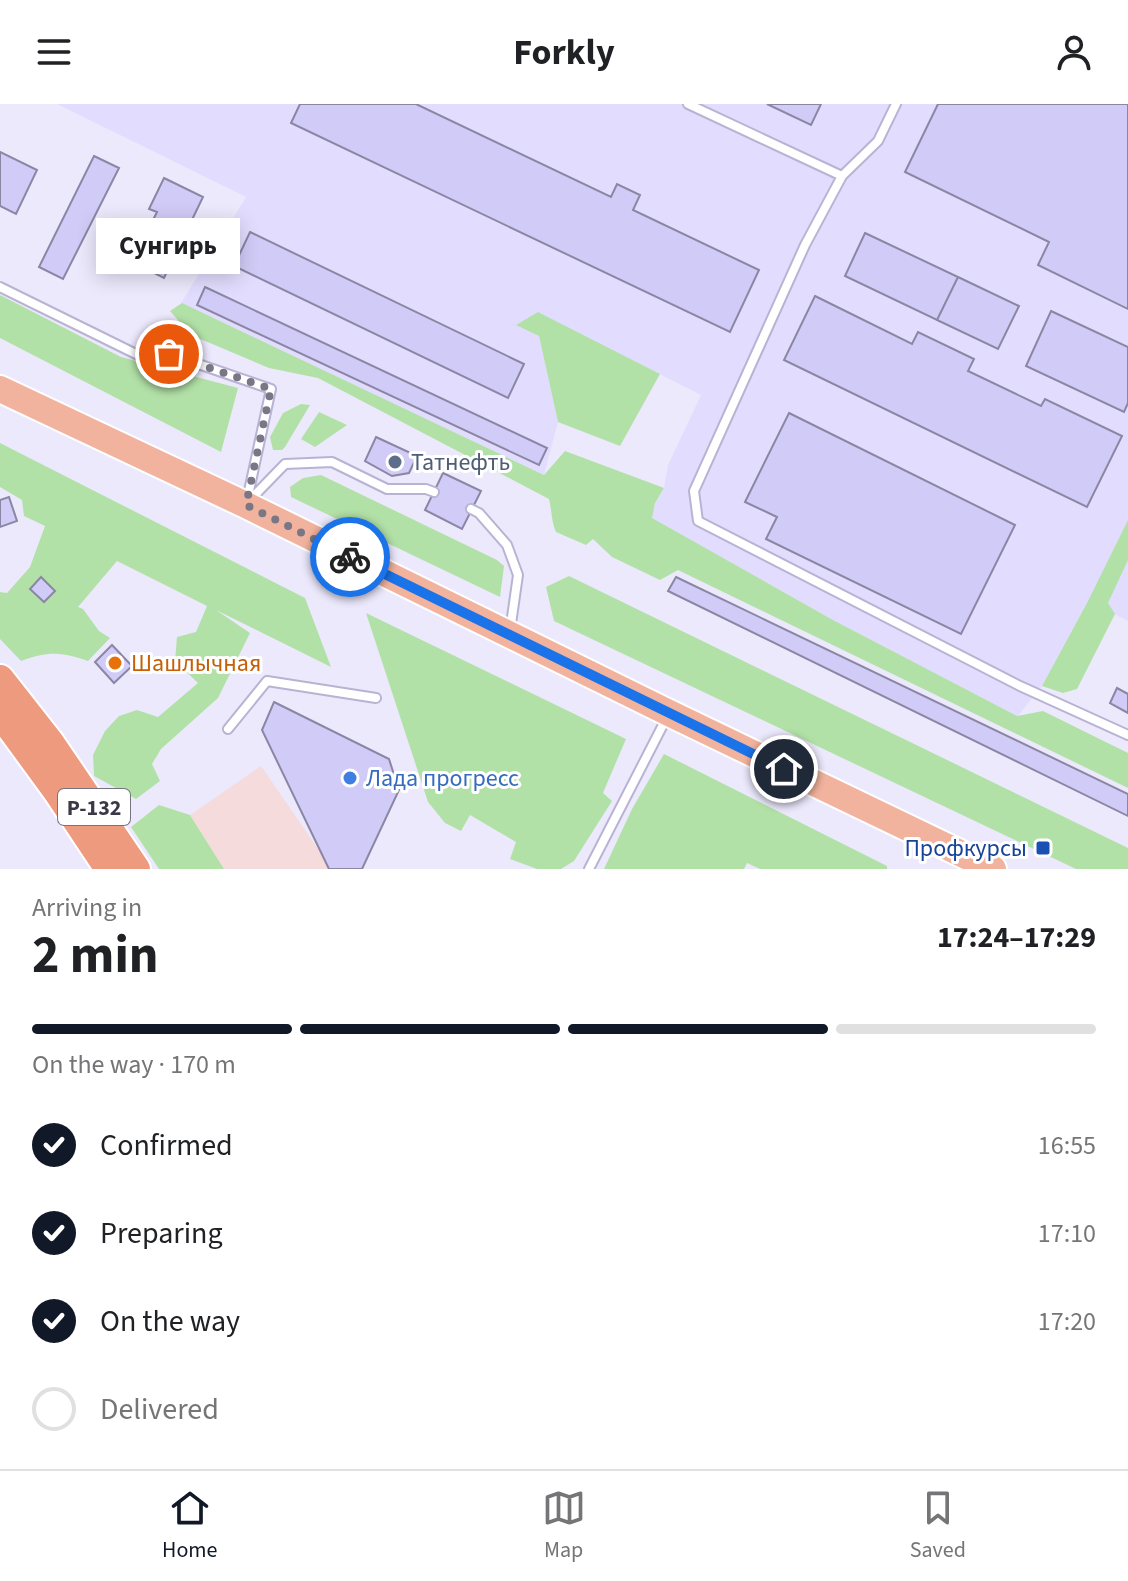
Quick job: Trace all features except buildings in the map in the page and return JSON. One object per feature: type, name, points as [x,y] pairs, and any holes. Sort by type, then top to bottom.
[{"type":"highway","name":"Р-132","points":[[0,679],[51,744],[136,869]]},
{"type":"highway","name":"Р-132","points":[[0,713],[109,869]]},
{"type":"main road","points":[[0,389],[246,505],[993,869]]},
{"type":"lane","points":[[688,104],[842,176]]},
{"type":"lane","points":[[896,104],[878,141],[842,176],[805,245],[694,491],[698,521],[1020,686],[1128,735]]},
{"type":"lane","points":[[0,287],[140,356],[169,354],[271,389],[246,505]]},
{"type":"lane","points":[[246,505],[285,464],[332,462],[387,489],[426,489],[434,492]]},
{"type":"lane","points":[[471,509],[479,513],[507,545],[518,575],[510,635]]},
{"type":"lane","points":[[228,729],[267,681],[376,698]]},
{"type":"lane","points":[[589,869],[669,713]]},
{"type":"shaded area","points":[[57,104],[1128,104],[1128,621],[1088,601],[1042,686],[1017,717],[833,620],[651,518],[664,488],[668,465],[701,395],[537,312],[539,336],[558,422],[544,475],[181,303],[246,197]]},
{"type":"shaded area","points":[[261,766],[332,869],[224,869],[190,815]]},
{"type":"green space","points":[[0,295],[121,357],[238,388],[221,452],[0,338]]},
{"type":"green space","points":[[182,303],[544,475],[565,451],[664,488],[655,503],[652,518],[833,620],[1017,716],[1043,711],[1128,753],[1128,788],[678,570],[660,580],[612,557],[593,539],[586,545],[556,532],[549,499],[318,378],[269,368],[191,335],[170,311]]},
{"type":"green space","points":[[538,312],[660,374],[620,446],[558,422],[539,336],[516,325]]},
{"type":"green space","points":[[301,404],[310,405],[285,447],[273,450],[270,437],[283,413]]},
{"type":"green space","points":[[319,412],[347,425],[315,447],[301,439]]},
{"type":"green space","points":[[0,443],[305,598],[331,667],[216,610],[250,633],[218,698],[161,749],[152,764],[160,781],[136,799],[94,776],[93,755],[105,731],[119,716],[137,710],[158,717],[198,683],[175,661],[177,637],[196,632],[207,606],[117,561],[78,607],[83,609],[99,631],[110,638],[88,661],[54,654],[21,661],[0,639],[0,592],[7,593],[30,567],[45,526],[24,516],[22,500],[0,487]]},
{"type":"green space","points":[[321,475],[497,560],[504,566],[500,597],[291,497],[290,487],[303,478]]},
{"type":"green space","points":[[1128,520],[1128,560],[1108,603],[1115,614],[1077,689],[1063,693],[1042,686],[1088,601]]},
{"type":"green space","points":[[569,576],[1128,848],[1128,869],[1076,869],[554,621],[546,587]]},
{"type":"green space","points":[[366,613],[626,739],[603,793],[612,801],[574,861],[561,869],[537,869],[510,859],[516,842],[470,815],[461,831],[445,823],[428,802]]},
{"type":"green space","points":[[664,754],[887,866],[887,869],[760,869],[747,863],[744,869],[604,869],[632,809]]},
{"type":"green space","points":[[159,805],[190,815],[224,869],[159,869],[131,827]]},
{"type":"way so far","points":[[169,354],[271,389],[246,505],[350,557]]},
{"type":"place","name":"Сунгирь","points":[[169,354]]},
{"type":"place","name":"Татнефть","points":[[395,462]]},
{"type":"place","name":"Шашлычная","points":[[115,663]]},
{"type":"place","name":"Лада прогресс","points":[[350,778]]},
{"type":"place","name":"Профкурсы","points":[[1043,848]]},
{"type":"route","points":[[350,557],[784,769]]}]
